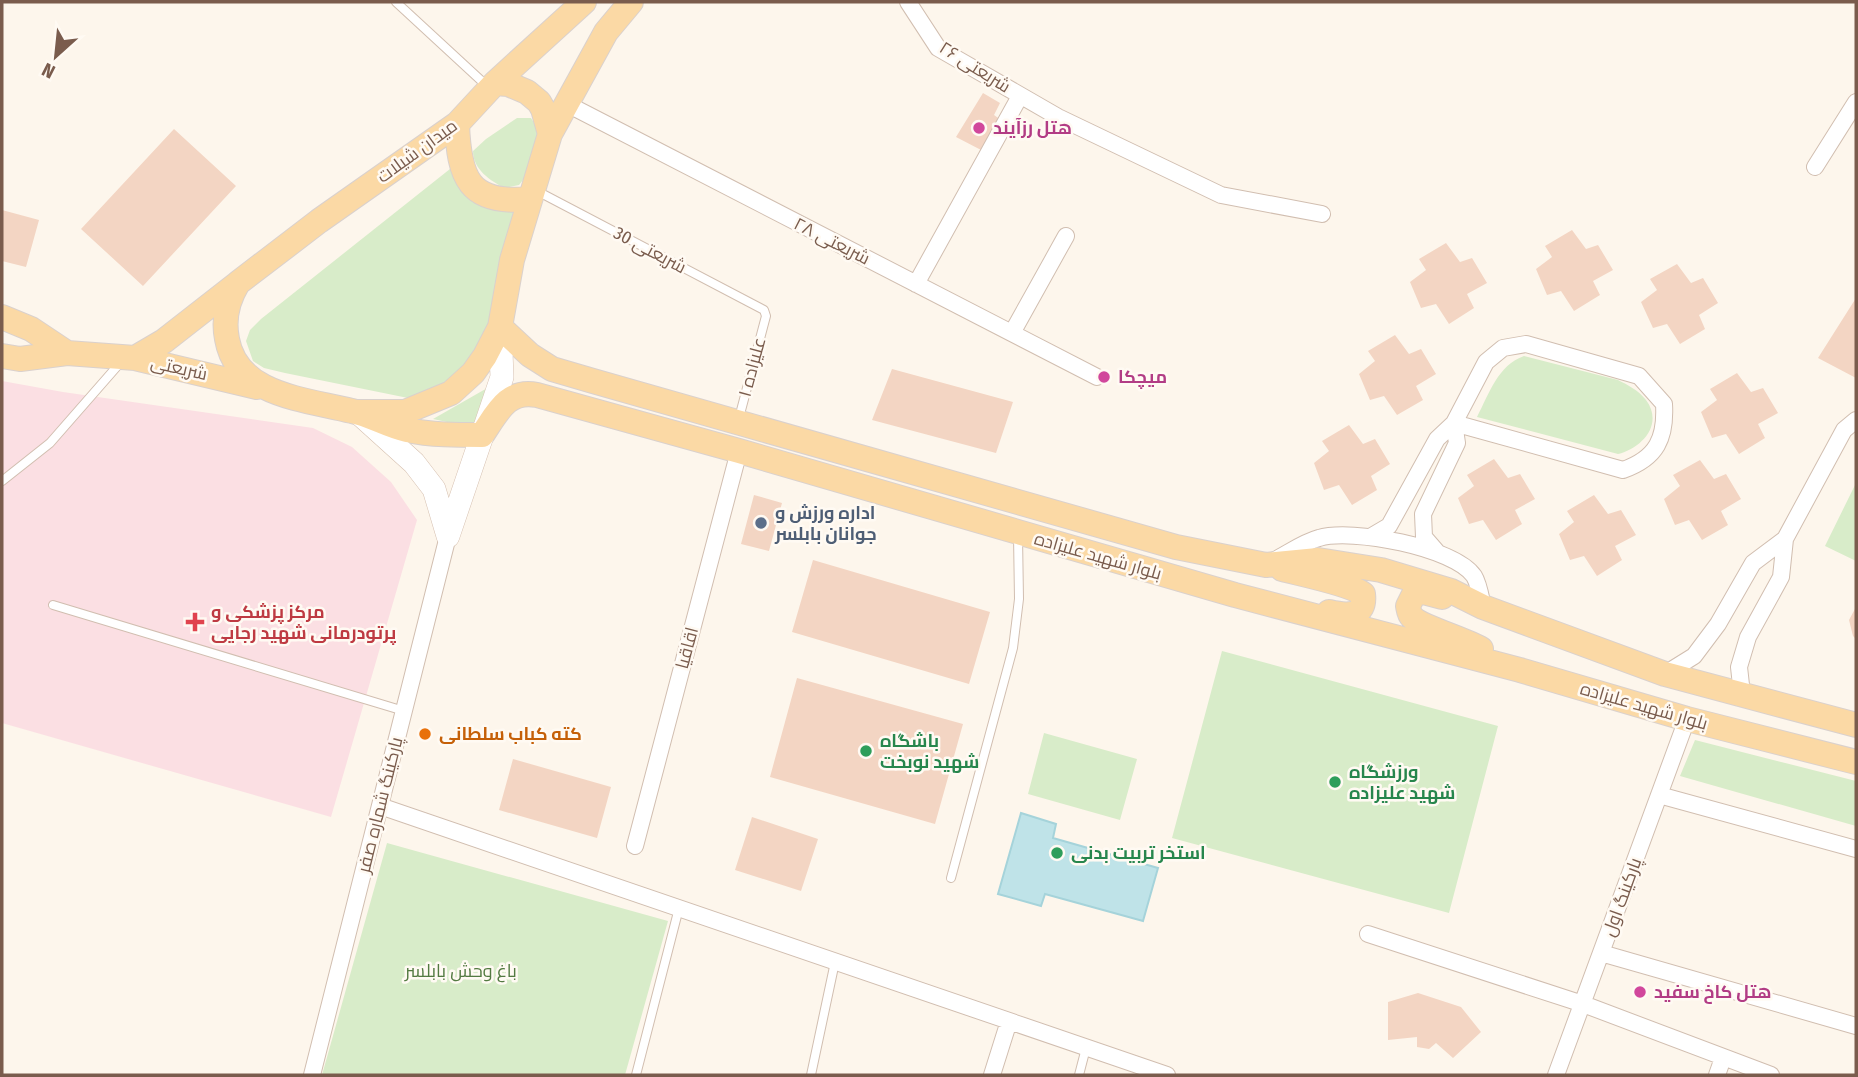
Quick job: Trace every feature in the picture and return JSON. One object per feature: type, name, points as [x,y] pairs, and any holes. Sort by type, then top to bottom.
[{"type":"main road","points":[[492,85],[583,2]]},
{"type":"main road","points":[[448,536],[502,377],[500,327],[512,260],[550,134],[606,32],[631,2]]},
{"type":"main road","points":[[492,85],[508,84],[527,92],[539,102],[550,134]]},
{"type":"main road","name":"میدان شیلات","points":[[238,283],[319,221],[457,124],[492,85]]},
{"type":"main road","points":[[457,124],[459,161],[465,176],[479,192],[497,200],[530,194]]},
{"type":"main road","points":[[238,283],[230,296],[225,320],[228,346],[233,361],[240,370],[265,389],[357,412],[407,430],[449,435],[482,435]]},
{"type":"main road","name":"شریعتی","points":[[129,358],[164,341],[238,283]]},
{"type":"main road","points":[[3,317],[31,329],[67,353]]},
{"type":"main road","points":[[357,412],[405,412],[451,393],[473,373],[500,327]]},
{"type":"main road","name":"بلوار شهید علیزاده","points":[[500,327],[530,355],[552,369],[1176,547],[1266,565],[1318,560],[1381,570],[1451,591],[1483,607],[1665,674],[1856,725]]},
{"type":"main road","points":[[2,356],[20,359],[67,353],[129,358]]},
{"type":"main road","name":"شریعتی","points":[[129,358],[265,389]]},
{"type":"main road","name":"بلوار شهید علیزاده","points":[[482,435],[504,403],[523,393],[739,451],[1235,595],[1520,670],[1687,719],[1856,762]]},
{"type":"main road","points":[[357,412],[414,463],[434,489],[448,536]]},
{"type":"main road","points":[[1235,595],[1347,616],[1355,614],[1363,605],[1363,594],[1357,589],[1266,565]]},
{"type":"main road","points":[[1483,607],[1423,592],[1411,597],[1408,607],[1410,615],[1420,623],[1469,642],[1520,670]]},
{"type":"street","name":"شریعتی ۲۶","points":[[908,2],[938,48],[1058,117],[1221,195],[1322,214]]},
{"type":"street","points":[[916,284],[1020,96]]},
{"type":"street","points":[[1815,167],[1856,102]]},
{"type":"street","name":"شریعتی ۲۸","points":[[567,104],[1097,377]]},
{"type":"street","points":[[1012,333],[1066,236]]},
{"type":"street","points":[[1371,536],[1389,526],[1437,439],[1454,423],[1486,362],[1503,348],[1526,344],[1639,376],[1664,404],[1665,424],[1657,447],[1642,464],[1623,470],[1454,423]]},
{"type":"street","points":[[1742,694],[1740,667],[1748,637],[1781,577],[1785,539],[1844,430],[1856,420]]},
{"type":"street","points":[[1437,552],[1424,537],[1423,514],[1457,443],[1454,423]]},
{"type":"street","name":"اقاقیا","points":[[635,846],[739,451]]},
{"type":"street","points":[[1266,565],[1318,538],[1339,534],[1371,536],[1437,552],[1460,563],[1474,576],[1483,607]]},
{"type":"street","name":"پارکینگ شماره صفر","points":[[312,1075],[448,536]]},
{"type":"street","points":[[1665,674],[1694,656],[1718,624],[1753,563],[1785,539]]},
{"type":"street","name":"پارکینگ اول","points":[[1556,1075],[1687,719]]},
{"type":"street","points":[[1659,795],[1856,849]]},
{"type":"street","points":[[380,806],[1167,1075]]},
{"type":"street","points":[[1368,934],[1583,1004],[1723,1058],[1744,1071],[1771,1075]]},
{"type":"street","points":[[1601,953],[1856,1026]]},
{"type":"street","points":[[992,1075],[1009,1021]]},
{"type":"street","points":[[1717,1075],[1723,1058]]},
{"type":"lane","points":[[396,2],[492,85]]},
{"type":"lane","name":"شریعتی 30","points":[[530,194],[761,308],[766,313]]},
{"type":"lane","name":"علیزاده ۱","points":[[738,421],[766,313]]},
{"type":"lane","points":[[2,481],[50,443],[129,358]]},
{"type":"lane","points":[[2,471],[11,473]]},
{"type":"lane","points":[[951,878],[1013,648],[1019,599],[1018,533]]},
{"type":"lane","points":[[52,605],[404,712]]},
{"type":"lane","points":[[636,1075],[679,908]]},
{"type":"lane","points":[[811,1075],[835,962]]},
{"type":"lane","points":[[1079,1075],[1086,1048]]},
{"type":"shaded area","name":"مرکز پزشکی و پرتودرمانی شهید رجایی","points":[[2,381],[313,428],[352,447],[391,482],[417,520],[331,817],[2,723]]},
{"type":"green space","points":[[517,118],[531,118],[538,129],[538,146],[527,175],[519,185],[505,188],[479,169],[473,151]]},
{"type":"green space","points":[[455,165],[521,210],[488,330],[478,351],[450,383],[413,399],[285,373],[264,368],[253,361],[246,341],[250,330],[261,319]]},
{"type":"green space","points":[[1524,356],[1618,380],[1633,388],[1651,409],[1653,418],[1648,434],[1635,446],[1618,454],[1477,417],[1501,373],[1515,360]]},
{"type":"green space","points":[[489,387],[478,424],[470,427],[433,419]]},
{"type":"green space","points":[[1856,483],[1856,561],[1825,546]]},
{"type":"green space","name":"ورزشگاه شهید علیزاده","points":[[1222,651],[1498,726],[1449,913],[1172,838]]},
{"type":"green space","points":[[1044,733],[1137,759],[1120,820],[1028,794]]},
{"type":"green space","points":[[1695,740],[1856,781],[1856,826],[1680,776]]},
{"type":"green space","name":"باغ وحش بابلسر","points":[[387,843],[668,921],[625,1075],[322,1075]]},
{"type":"water","name":"استخر تربیت بدنی","points":[[1021,813],[1056,824],[1053,838],[1158,868],[1143,921],[1045,894],[1041,906],[998,894]]},
{"type":"building","name":"هتل رزآیند","points":[[983,93],[1000,103],[994,115],[1001,120],[983,151],[956,137]]},
{"type":"building","points":[[174,129],[236,186],[143,286],[81,229]]},
{"type":"building","points":[[2,210],[39,220],[26,267],[2,261]]},
{"type":"building","points":[[1572,230],[1586,249],[1598,245],[1613,270],[1593,281],[1600,295],[1574,311],[1561,291],[1547,295],[1536,269],[1552,257],[1545,246]]},
{"type":"building","points":[[1446,243],[1460,262],[1472,258],[1487,283],[1467,294],[1474,308],[1449,324],[1436,304],[1421,308],[1410,282],[1426,270],[1419,259]]},
{"type":"building","points":[[1677,264],[1691,283],[1703,278],[1718,303],[1699,315],[1705,329],[1680,344],[1667,324],[1653,328],[1641,302],[1657,290],[1650,279]]},
{"type":"building","points":[[1856,298],[1856,378],[1818,358]]},
{"type":"building","points":[[1395,335],[1409,354],[1421,349],[1436,374],[1416,386],[1423,400],[1397,415],[1384,396],[1370,400],[1359,374],[1375,361],[1368,351]]},
{"type":"building","points":[[892,369],[1013,402],[996,453],[872,420]]},
{"type":"building","points":[[1737,373],[1751,392],[1763,388],[1778,413],[1758,424],[1765,438],[1739,454],[1726,434],[1712,438],[1701,412],[1717,400],[1710,389]]},
{"type":"building","points":[[1349,425],[1363,444],[1375,439],[1390,464],[1371,476],[1377,490],[1352,505],[1339,485],[1324,490],[1314,463],[1329,451],[1322,441]]},
{"type":"building","points":[[1494,459],[1508,478],[1520,474],[1535,499],[1515,510],[1522,524],[1496,540],[1483,520],[1469,524],[1458,498],[1474,486],[1467,475]]},
{"type":"building","points":[[1700,460],[1714,479],[1726,474],[1741,499],[1721,511],[1728,525],[1702,540],[1689,520],[1675,525],[1664,499],[1680,486],[1673,475]]},
{"type":"building","name":"اداره ورزش و جوانان بابلسر","points":[[754,495],[782,503],[769,551],[741,544]]},
{"type":"building","points":[[1594,495],[1608,514],[1621,510],[1636,535],[1615,546],[1622,560],[1597,576],[1584,556],[1570,560],[1559,534],[1574,522],[1567,511]]},
{"type":"building","points":[[813,560],[990,612],[969,684],[792,632]]},
{"type":"building","points":[[1856,607],[1856,639],[1849,620]]},
{"type":"building","name":"باشگاه شهید نوبخت","points":[[797,678],[963,724],[935,824],[770,777]]},
{"type":"building","points":[[513,759],[611,787],[597,838],[499,810]]},
{"type":"building","points":[[752,817],[818,839],[801,891],[735,870]]},
{"type":"building","points":[[1418,993],[1461,1007],[1481,1032],[1453,1058],[1436,1043],[1429,1049],[1417,1047],[1417,1037],[1388,1040],[1388,1002]]},
{"type":"place","name":"هتل رزآیند","points":[[979,128]]},
{"type":"place","name":"میچکا","points":[[1104,377]]},
{"type":"place","name":"اداره ورزش و جوانان بابلسر","points":[[761,523]]},
{"type":"place","name":"مرکز پزشکی و پرتودرمانی شهید رجایی","points":[[195,622]]},
{"type":"place","name":"کته کباب سلطانی","points":[[425,734]]},
{"type":"place","name":"باشگاه شهید نوبخت","points":[[866,751]]},
{"type":"place","name":"ورزشگاه شهید علیزاده","points":[[1335,782]]},
{"type":"place","name":"استخر تربیت بدنی","points":[[1057,853]]},
{"type":"place","name":"هتل کاخ سفید","points":[[1640,992]]}]
